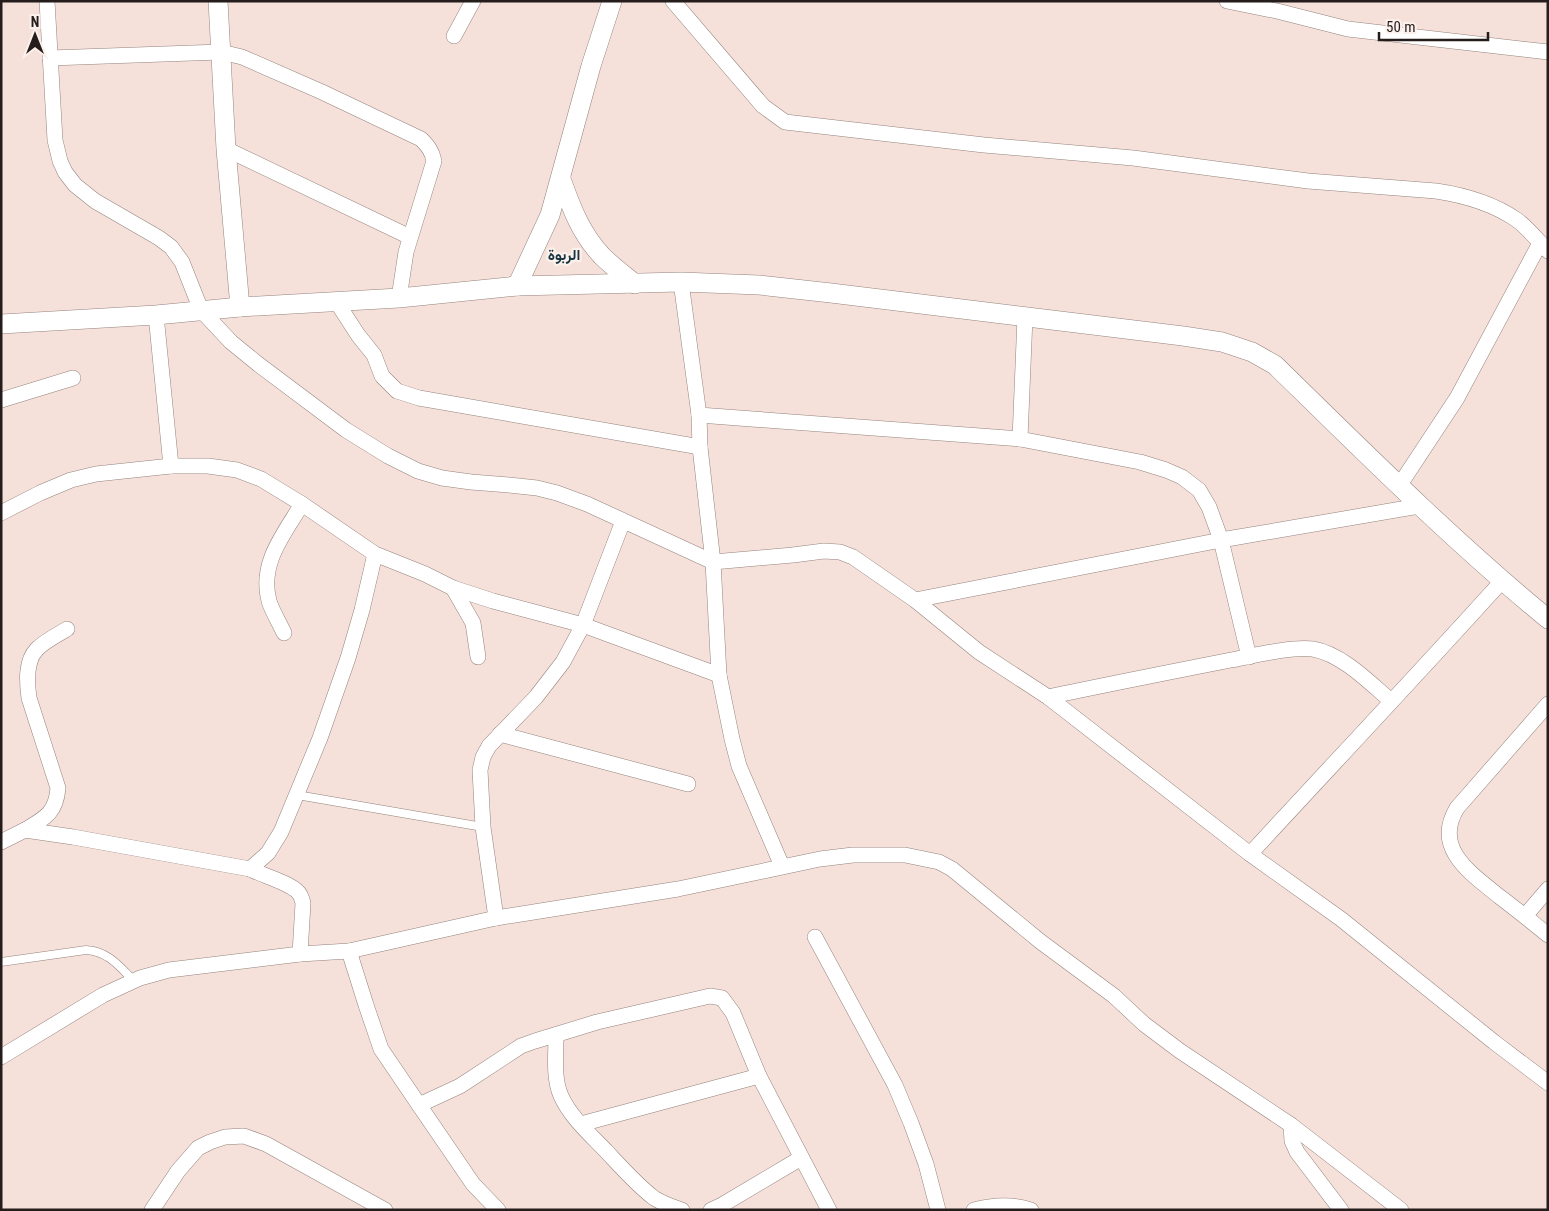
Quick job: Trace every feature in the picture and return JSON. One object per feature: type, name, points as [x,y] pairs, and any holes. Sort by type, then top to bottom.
[{"type":"street","points":[[47,1],[55,140],[65,172],[75,185],[95,201],[171,247],[182,262],[201,310],[231,342],[346,430],[388,456],[418,471],[442,478],[509,484],[557,493],[587,504],[713,562],[824,551],[840,552],[853,557],[915,600],[979,652],[1048,697],[1250,854],[1341,919],[1548,1083]]},
{"type":"street","points":[[218,1],[226,149],[240,307]]},
{"type":"street","points":[[454,36],[473,1]]},
{"type":"street","points":[[517,286],[550,215],[591,66],[612,1]]},
{"type":"street","points":[[673,1],[763,106],[785,122],[984,145],[1133,158],[1308,181],[1436,191],[1474,200],[1517,220],[1544,247],[1457,398],[1399,486]]},
{"type":"street","points":[[1227,1],[1277,11],[1348,29],[1548,52]]},
{"type":"street","points":[[50,58],[221,52],[242,57],[322,92],[420,139],[429,147],[434,161],[410,237],[403,267],[399,298]]},
{"type":"street","points":[[226,149],[410,237]]},
{"type":"street","points":[[561,179],[573,213],[586,235],[602,256],[635,284]]},
{"type":"street","points":[[681,282],[699,415],[700,447],[713,562],[720,675],[739,766],[782,866]]},
{"type":"street","points":[[1,324],[399,298],[517,286],[681,282],[758,285],[831,293],[1222,342],[1252,352],[1274,365],[1419,506],[1502,581],[1548,619]]},
{"type":"street","points":[[336,301],[358,335],[374,355],[382,376],[397,390],[419,398],[700,447]]},
{"type":"street","points":[[156,315],[171,466]]},
{"type":"street","points":[[1020,439],[1025,317]]},
{"type":"street","points":[[1,400],[73,378]]},
{"type":"street","points":[[699,415],[1020,439],[1140,462],[1182,477],[1199,490],[1209,507],[1221,540],[1249,657]]},
{"type":"street","points":[[1,513],[71,480],[96,474],[171,466],[208,466],[237,470],[261,479],[302,504],[375,554],[426,574],[454,588],[493,601],[583,625],[720,675]]},
{"type":"street","points":[[284,633],[269,601],[266,574],[270,558],[302,504]]},
{"type":"street","points":[[915,600],[1221,540],[1419,506]]},
{"type":"street","points":[[496,918],[483,827],[480,770],[483,757],[489,746],[536,697],[563,662],[583,625],[623,522]]},
{"type":"street","points":[[250,869],[275,844],[320,738],[348,658],[375,554]]},
{"type":"street","points":[[1250,854],[1391,701],[1430,662],[1502,581]]},
{"type":"street","points":[[454,588],[473,623],[478,657]]},
{"type":"street","points":[[1,842],[44,819],[53,810],[57,800],[58,788],[29,698],[27,684],[30,661],[36,649],[67,630]]},
{"type":"street","points":[[1048,697],[1249,657],[1294,649],[1314,649],[1333,656],[1355,670],[1391,701]]},
{"type":"street","points":[[1548,704],[1457,808],[1450,818],[1448,828],[1452,846],[1461,864],[1548,935]]},
{"type":"street","points":[[500,734],[688,784]]},
{"type":"street","points":[[25,830],[250,869],[289,886],[297,891],[303,903],[300,954]]},
{"type":"street","points":[[1,1057],[102,995],[134,980],[169,970],[300,954],[349,951],[496,918],[678,889],[820,858],[853,855],[905,855],[939,862],[952,869],[1041,942],[1108,991],[1144,1024],[1238,1092],[1291,1125],[1401,1210]]},
{"type":"street","points":[[1524,916],[1548,889]]},
{"type":"street","points":[[815,937],[895,1085],[912,1122],[926,1164],[938,1210]]},
{"type":"street","points":[[349,951],[381,1049],[473,1184],[498,1210]]},
{"type":"street","points":[[419,1105],[460,1086],[521,1046],[596,1022],[717,996],[726,1001],[733,1013],[759,1076],[829,1210]]},
{"type":"street","points":[[556,1035],[558,1080],[561,1095],[569,1109],[629,1174],[655,1198],[673,1208],[682,1210]]},
{"type":"street","points":[[581,1124],[759,1076]]},
{"type":"street","points":[[1291,1125],[1292,1141],[1297,1152],[1340,1210]]},
{"type":"street","points":[[152,1210],[178,1171],[198,1148],[225,1137],[244,1136],[266,1144],[385,1210]]},
{"type":"street","points":[[711,1210],[802,1158]]},
{"type":"street","points":[[974,1210],[984,1207],[1006,1206],[1031,1210]]},
{"type":"lane","points":[[297,795],[483,827]]},
{"type":"lane","points":[[1,962],[93,950],[112,959],[134,980]]},
{"type":"district","name":"الربوة","points":[[564,255]]}]
